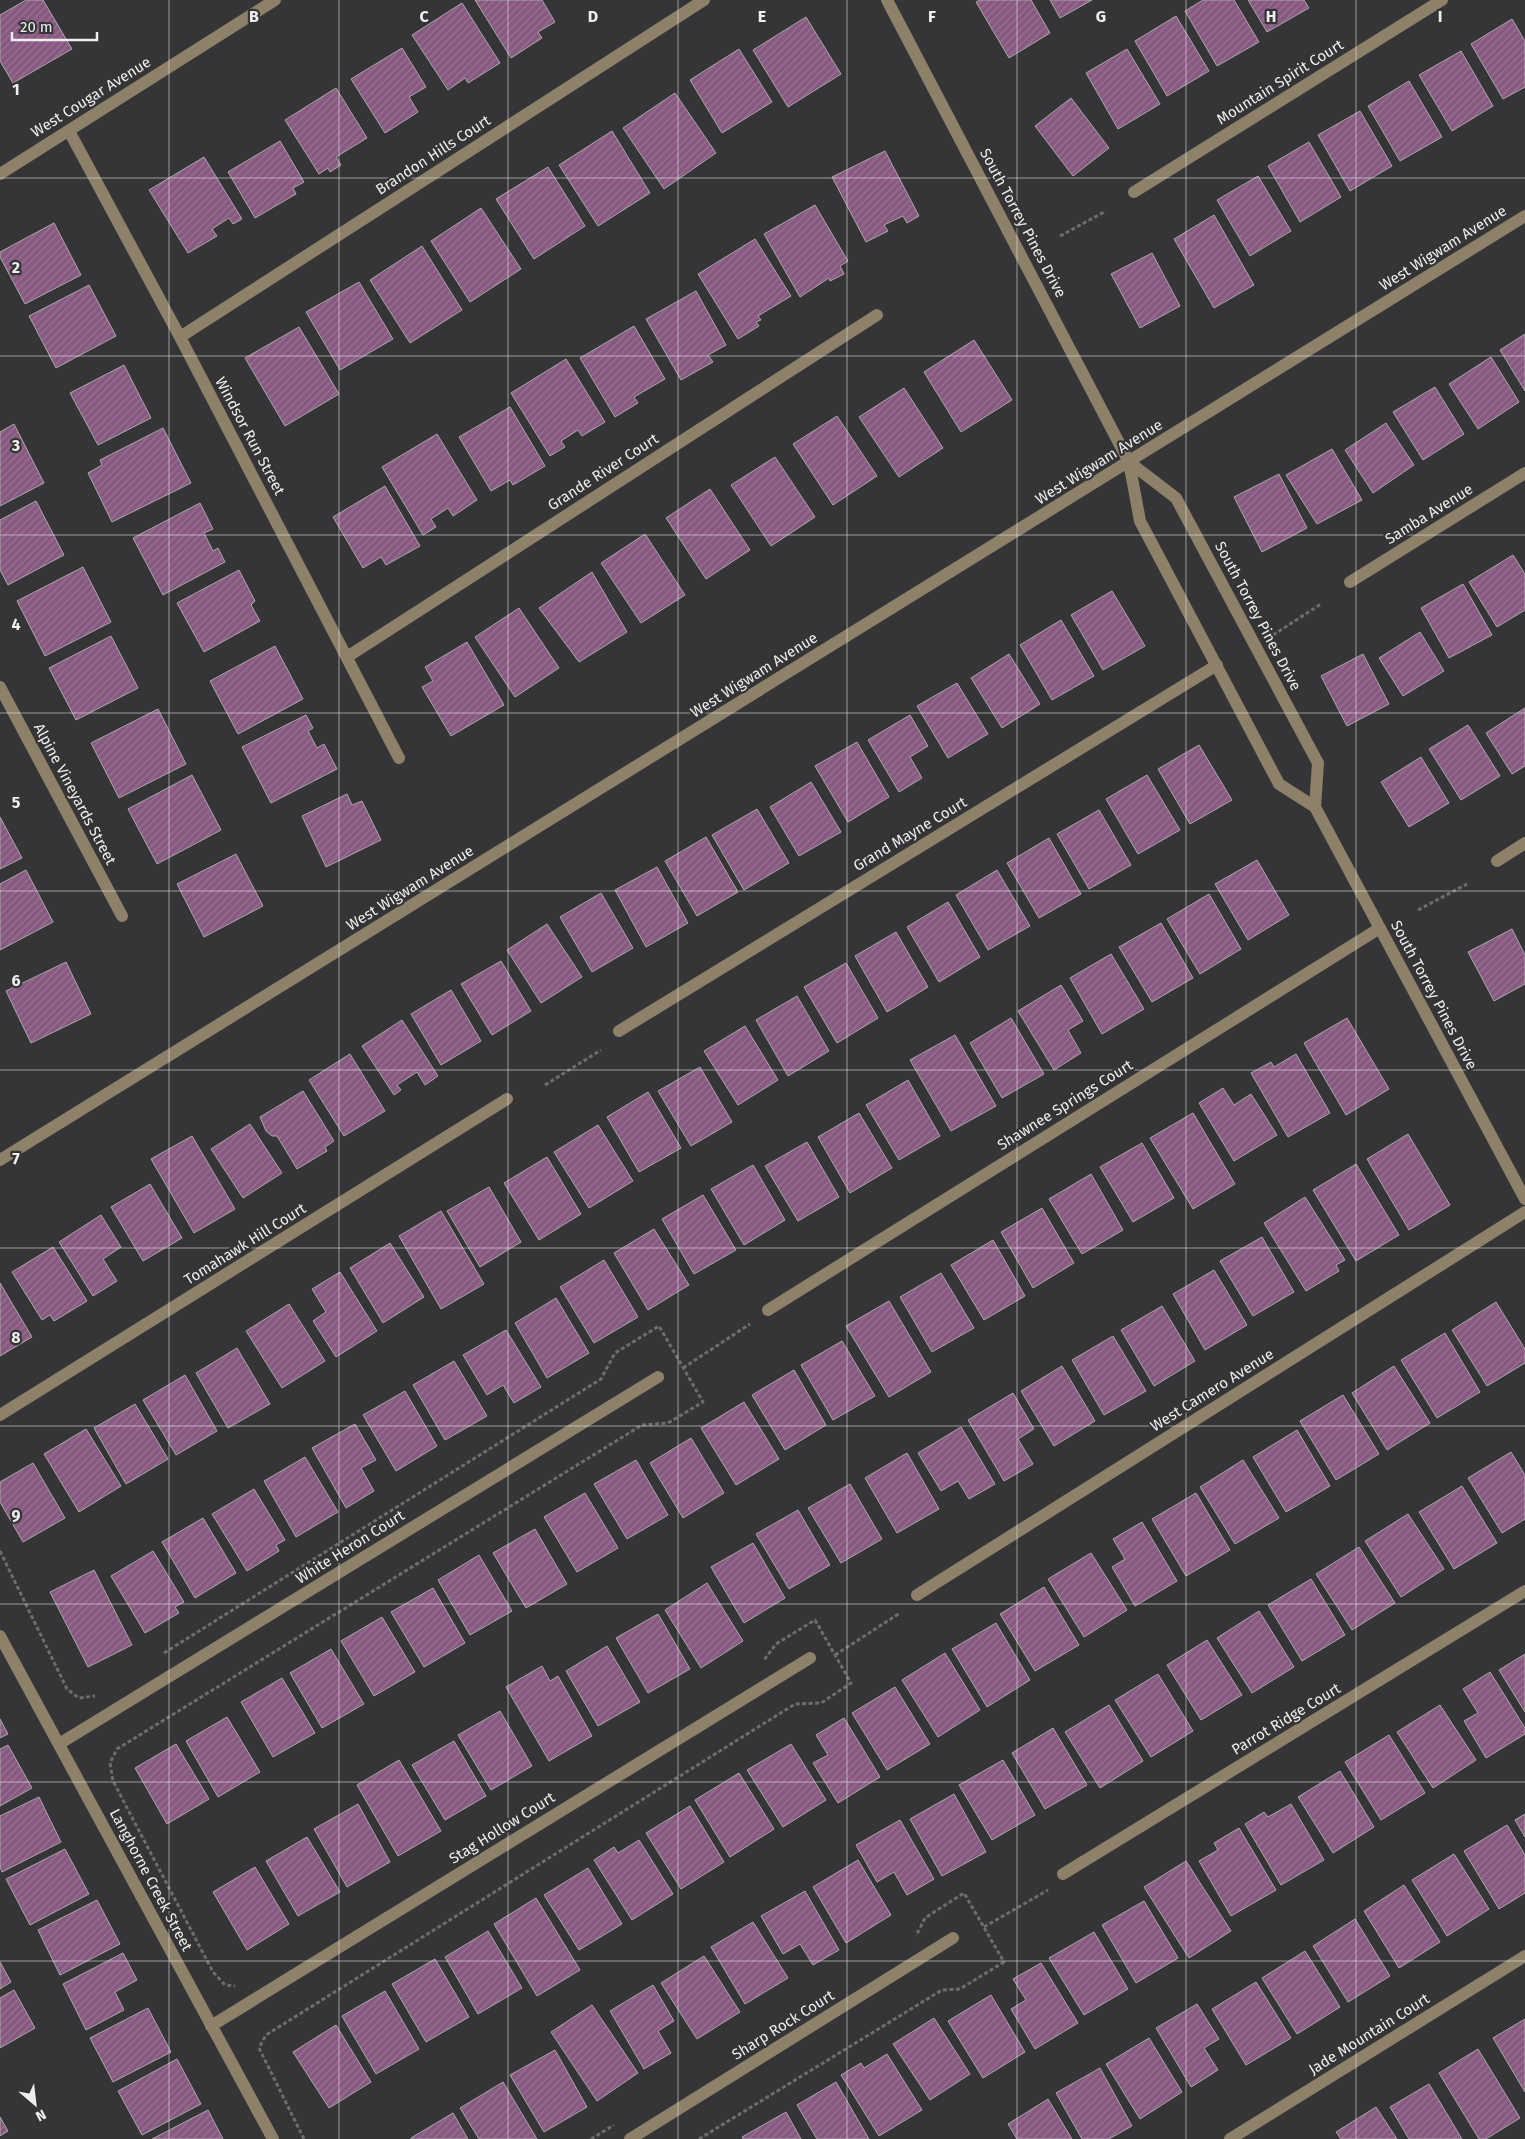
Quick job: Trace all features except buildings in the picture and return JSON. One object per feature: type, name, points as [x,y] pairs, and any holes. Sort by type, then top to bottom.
[{"type":"street","name":"West Cougar Avenue","points":[[0,174],[276,0]]},
{"type":"street","name":"Brandon Hills Court","points":[[180,338],[704,0]]},
{"type":"street","name":"South Torrey Pines Drive","points":[[887,0],[1129,462],[1140,521],[1279,784],[1314,807],[1525,1199]]},
{"type":"street","name":"Mountain Spirit Court","points":[[1134,192],[1442,0]]},
{"type":"street","name":"Windsor Run Street","points":[[69,131],[180,338],[399,758]]},
{"type":"street","name":"West Wigwam Avenue","points":[[0,1160],[1525,216]]},
{"type":"street","name":"Grande River Court","points":[[347,657],[878,315]]},
{"type":"street","name":"South Torrey Pines Drive","points":[[1129,462],[1176,498],[1318,763],[1314,807]]},
{"type":"street","name":"Samba Avenue","points":[[1350,582],[1525,473]]},
{"type":"street","name":"Grand Mayne Court","points":[[619,1030],[1217,665]]},
{"type":"street","name":"Alpine Vineyards Street","points":[[0,687],[122,916]]},
{"type":"street","points":[[1496,861],[1525,843]]},
{"type":"street","name":"Shawnee Springs Court","points":[[768,1310],[1380,928]]},
{"type":"street","name":"Tomahawk Hill Court","points":[[0,1415],[507,1099]]},
{"type":"street","name":"West Camero Avenue","points":[[917,1595],[1525,1212]]},
{"type":"street","name":"White Heron Court","points":[[59,1744],[658,1377]]},
{"type":"street","name":"Parrot Ridge Court","points":[[1063,1874],[1525,1591]]},
{"type":"street","name":"Langhorne Creek Street","points":[[0,1636],[273,2139]]},
{"type":"street","name":"Stag Hollow Court","points":[[211,2026],[810,1658]]},
{"type":"street","name":"Sharp Rock Court","points":[[630,2139],[953,1938]]},
{"type":"street","name":"Jade Mountain Court","points":[[1230,2139],[1525,1956]]},
{"type":"path","points":[[1060,236],[1106,211]]},
{"type":"path","points":[[1273,635],[1320,604]]},
{"type":"path","points":[[1418,910],[1468,884]]},
{"type":"path","points":[[544,1085],[601,1050]]},
{"type":"path","points":[[683,1368],[750,1324]]},
{"type":"path","points":[[160,1655],[601,1379],[616,1353],[659,1326],[703,1402],[668,1423],[642,1425],[117,1749],[110,1763],[113,1781],[213,1972],[225,1985],[242,1987]]},
{"type":"path","points":[[0,1551],[67,1689],[79,1698],[93,1697],[101,1692]]},
{"type":"path","points":[[835,1656],[900,1613]]},
{"type":"path","points":[[304,2139],[260,2048],[266,2035],[795,1704],[821,1703],[851,1683],[815,1620],[776,1644],[761,1664]]},
{"type":"path","points":[[984,1927],[1048,1890]]}]
